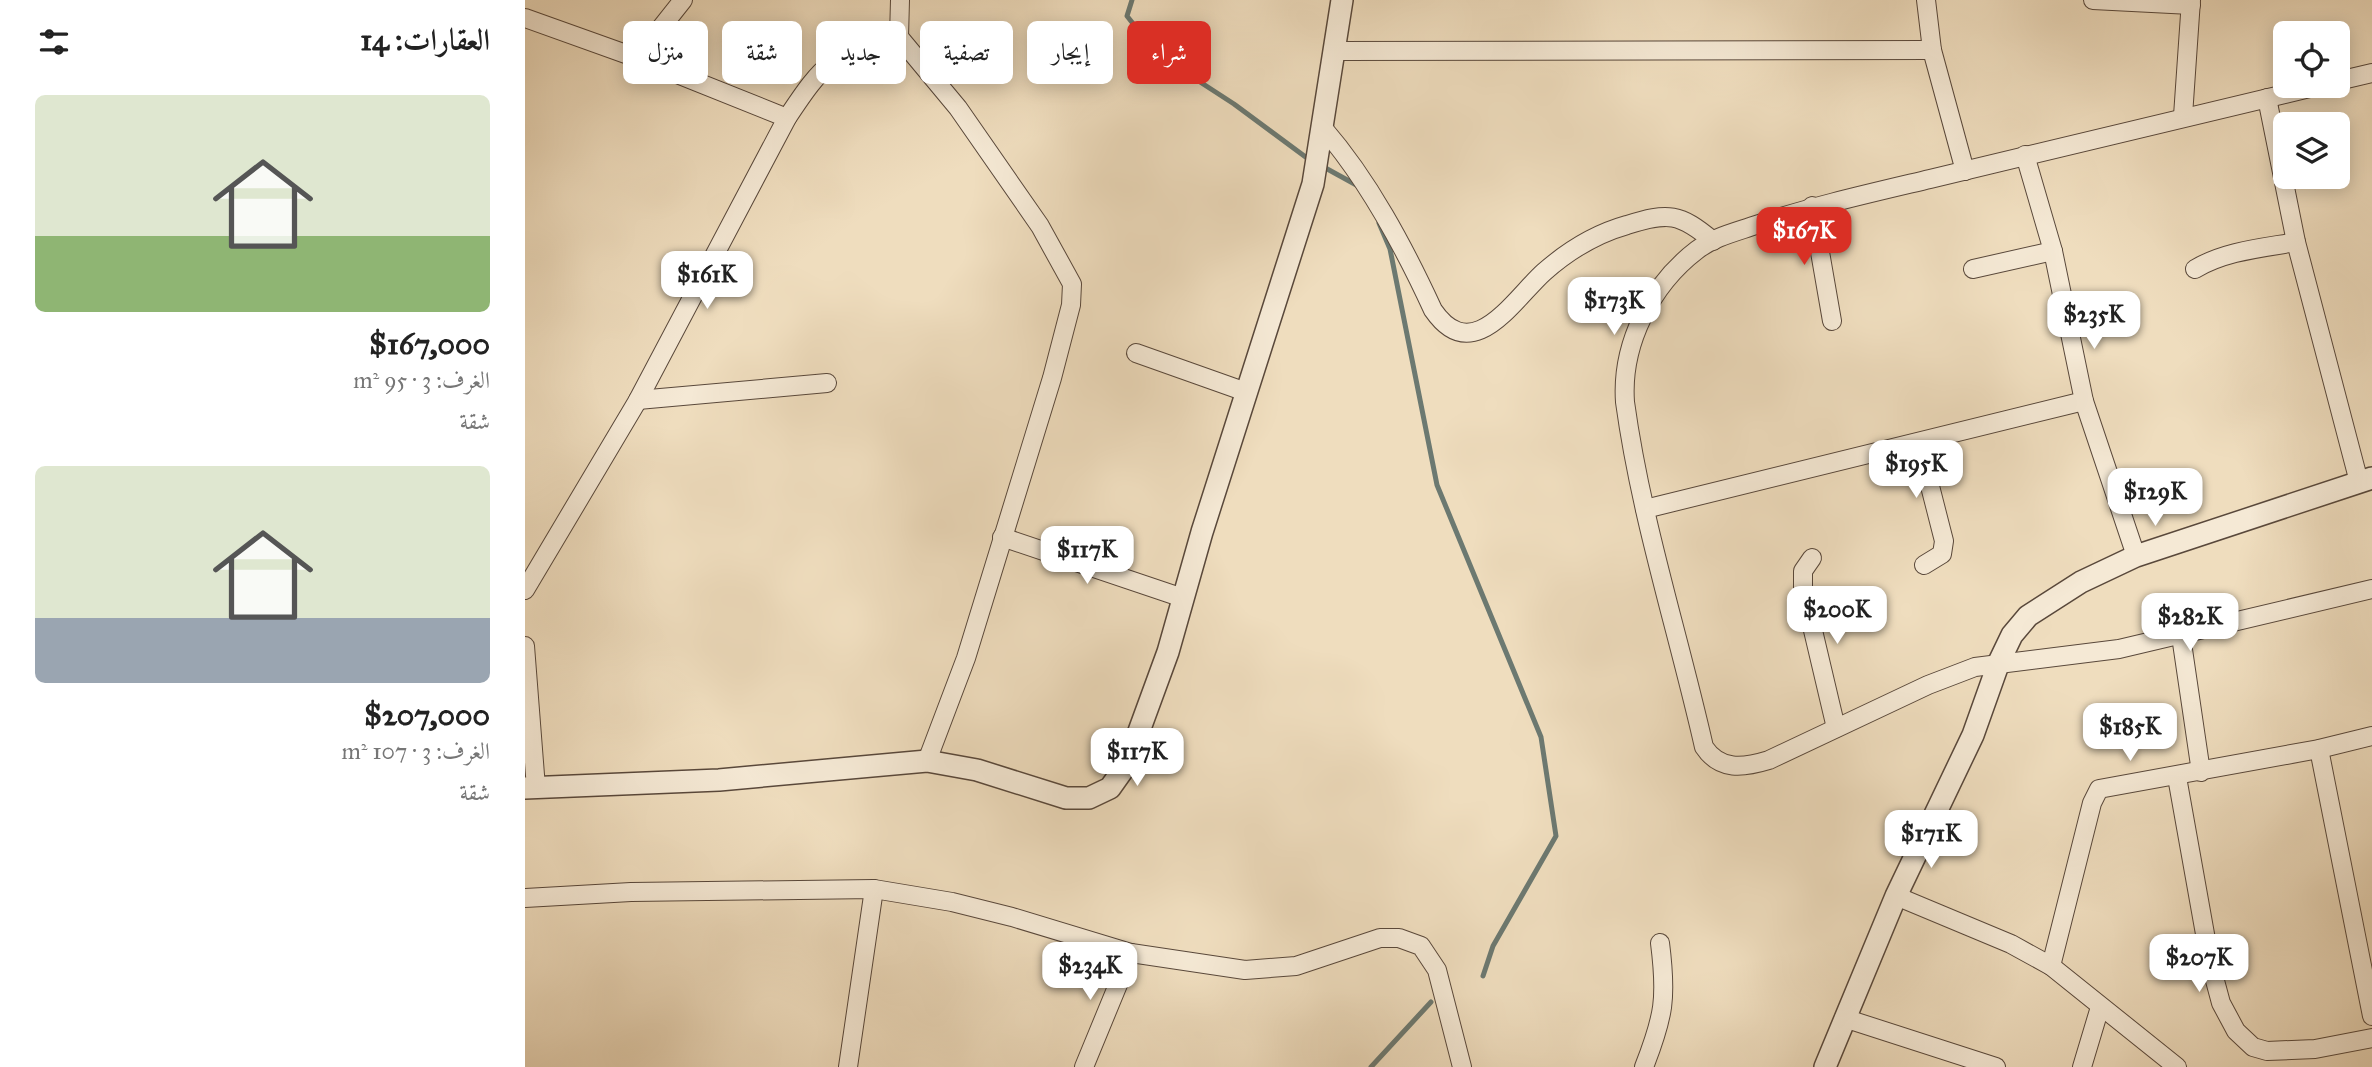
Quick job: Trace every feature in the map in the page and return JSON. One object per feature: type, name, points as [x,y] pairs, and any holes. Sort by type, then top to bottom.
[{"type":"street","points":[[666,21],[683,0]]},
{"type":"street","points":[[899,21],[900,0]]},
{"type":"street","points":[[525,646],[530,788],[719,780],[926,761],[977,770],[1066,798],[1089,798],[1103,794],[1117,780],[1136,741],[1168,652],[1246,392],[1313,184],[1342,0]]},
{"type":"street","points":[[1926,0],[1932,50],[1965,171]]},
{"type":"street","points":[[2093,0],[2191,3],[2183,116]]},
{"type":"street","points":[[525,18],[623,53]]},
{"type":"street","points":[[906,45],[958,108],[1040,226],[1072,284],[1071,305],[1064,335],[966,658],[926,761]]},
{"type":"street","points":[[1334,51],[1932,50]]},
{"type":"street","points":[[2350,78],[2372,73]]},
{"type":"street","points":[[525,590],[638,400],[787,118],[816,78]]},
{"type":"street","points":[[702,84],[787,118]]},
{"type":"street","points":[[2273,97],[1812,206],[1713,241],[1699,249],[1664,282],[1637,328],[1629,354],[1624,384],[1625,402],[1645,509],[1704,747],[1711,757],[1724,765],[1758,764],[1941,679],[1999,662],[2066,658],[2181,636],[2372,589]]},
{"type":"street","points":[[1825,1067],[1896,896],[1959,767],[1988,698],[1999,662],[2012,635],[2028,616],[2081,582],[2137,556],[2365,480],[2296,242],[2267,98]]},
{"type":"street","points":[[1323,128],[1343,152],[1378,205],[1443,325],[1465,333],[1480,330],[1496,321],[1543,272],[1601,233],[1651,217],[1670,215],[1690,221],[1713,241]]},
{"type":"street","points":[[2025,155],[2053,251],[2084,401],[2137,556]]},
{"type":"street","points":[[1812,206],[1832,321]]},
{"type":"street","points":[[2195,269],[2209,261],[2242,252],[2296,242]]},
{"type":"street","points":[[1973,269],[2053,251]]},
{"type":"street","points":[[1136,353],[1246,392]]},
{"type":"street","points":[[638,400],[827,383]]},
{"type":"street","points":[[1645,509],[2084,401]]},
{"type":"street","points":[[1919,443],[1944,541],[1942,554],[1924,565]]},
{"type":"street","points":[[1002,537],[1183,598]]},
{"type":"street","points":[[1812,558],[1803,571],[1803,589],[1836,728]]},
{"type":"street","points":[[2181,636],[2201,772]]},
{"type":"street","points":[[2051,966],[2097,791],[2105,786],[2177,777],[2372,736]]},
{"type":"street","points":[[2319,749],[2372,1016]]},
{"type":"street","points":[[2177,777],[2210,962],[2221,1003],[2237,1031],[2253,1047],[2267,1051],[2315,1049],[2372,1038]]},
{"type":"street","points":[[848,1067],[874,889]]},
{"type":"street","points":[[525,898],[631,892],[874,889],[952,902],[1131,953],[1209,966],[1266,970],[1306,962],[1380,938],[1413,941],[1427,953],[1437,970],[1462,1067]]},
{"type":"street","points":[[1896,896],[2011,944],[2051,966],[2176,1067]]},
{"type":"street","points":[[1644,1067],[1664,1011],[1666,989],[1660,943]]},
{"type":"street","points":[[1084,1067],[1131,953]]},
{"type":"street","points":[[2082,1067],[2100,1007]]},
{"type":"street","points":[[1844,1018],[1995,1067]]},
{"type":"waterway","points":[[1132,0],[1127,16],[1157,54],[1234,104],[1311,161]]},
{"type":"waterway","points":[[1320,165],[1360,187]]},
{"type":"waterway","points":[[1379,223],[1390,249],[1437,485],[1541,737],[1556,836],[1493,946],[1483,976]]},
{"type":"waterway","points":[[1371,1067],[1431,1002]]}]
